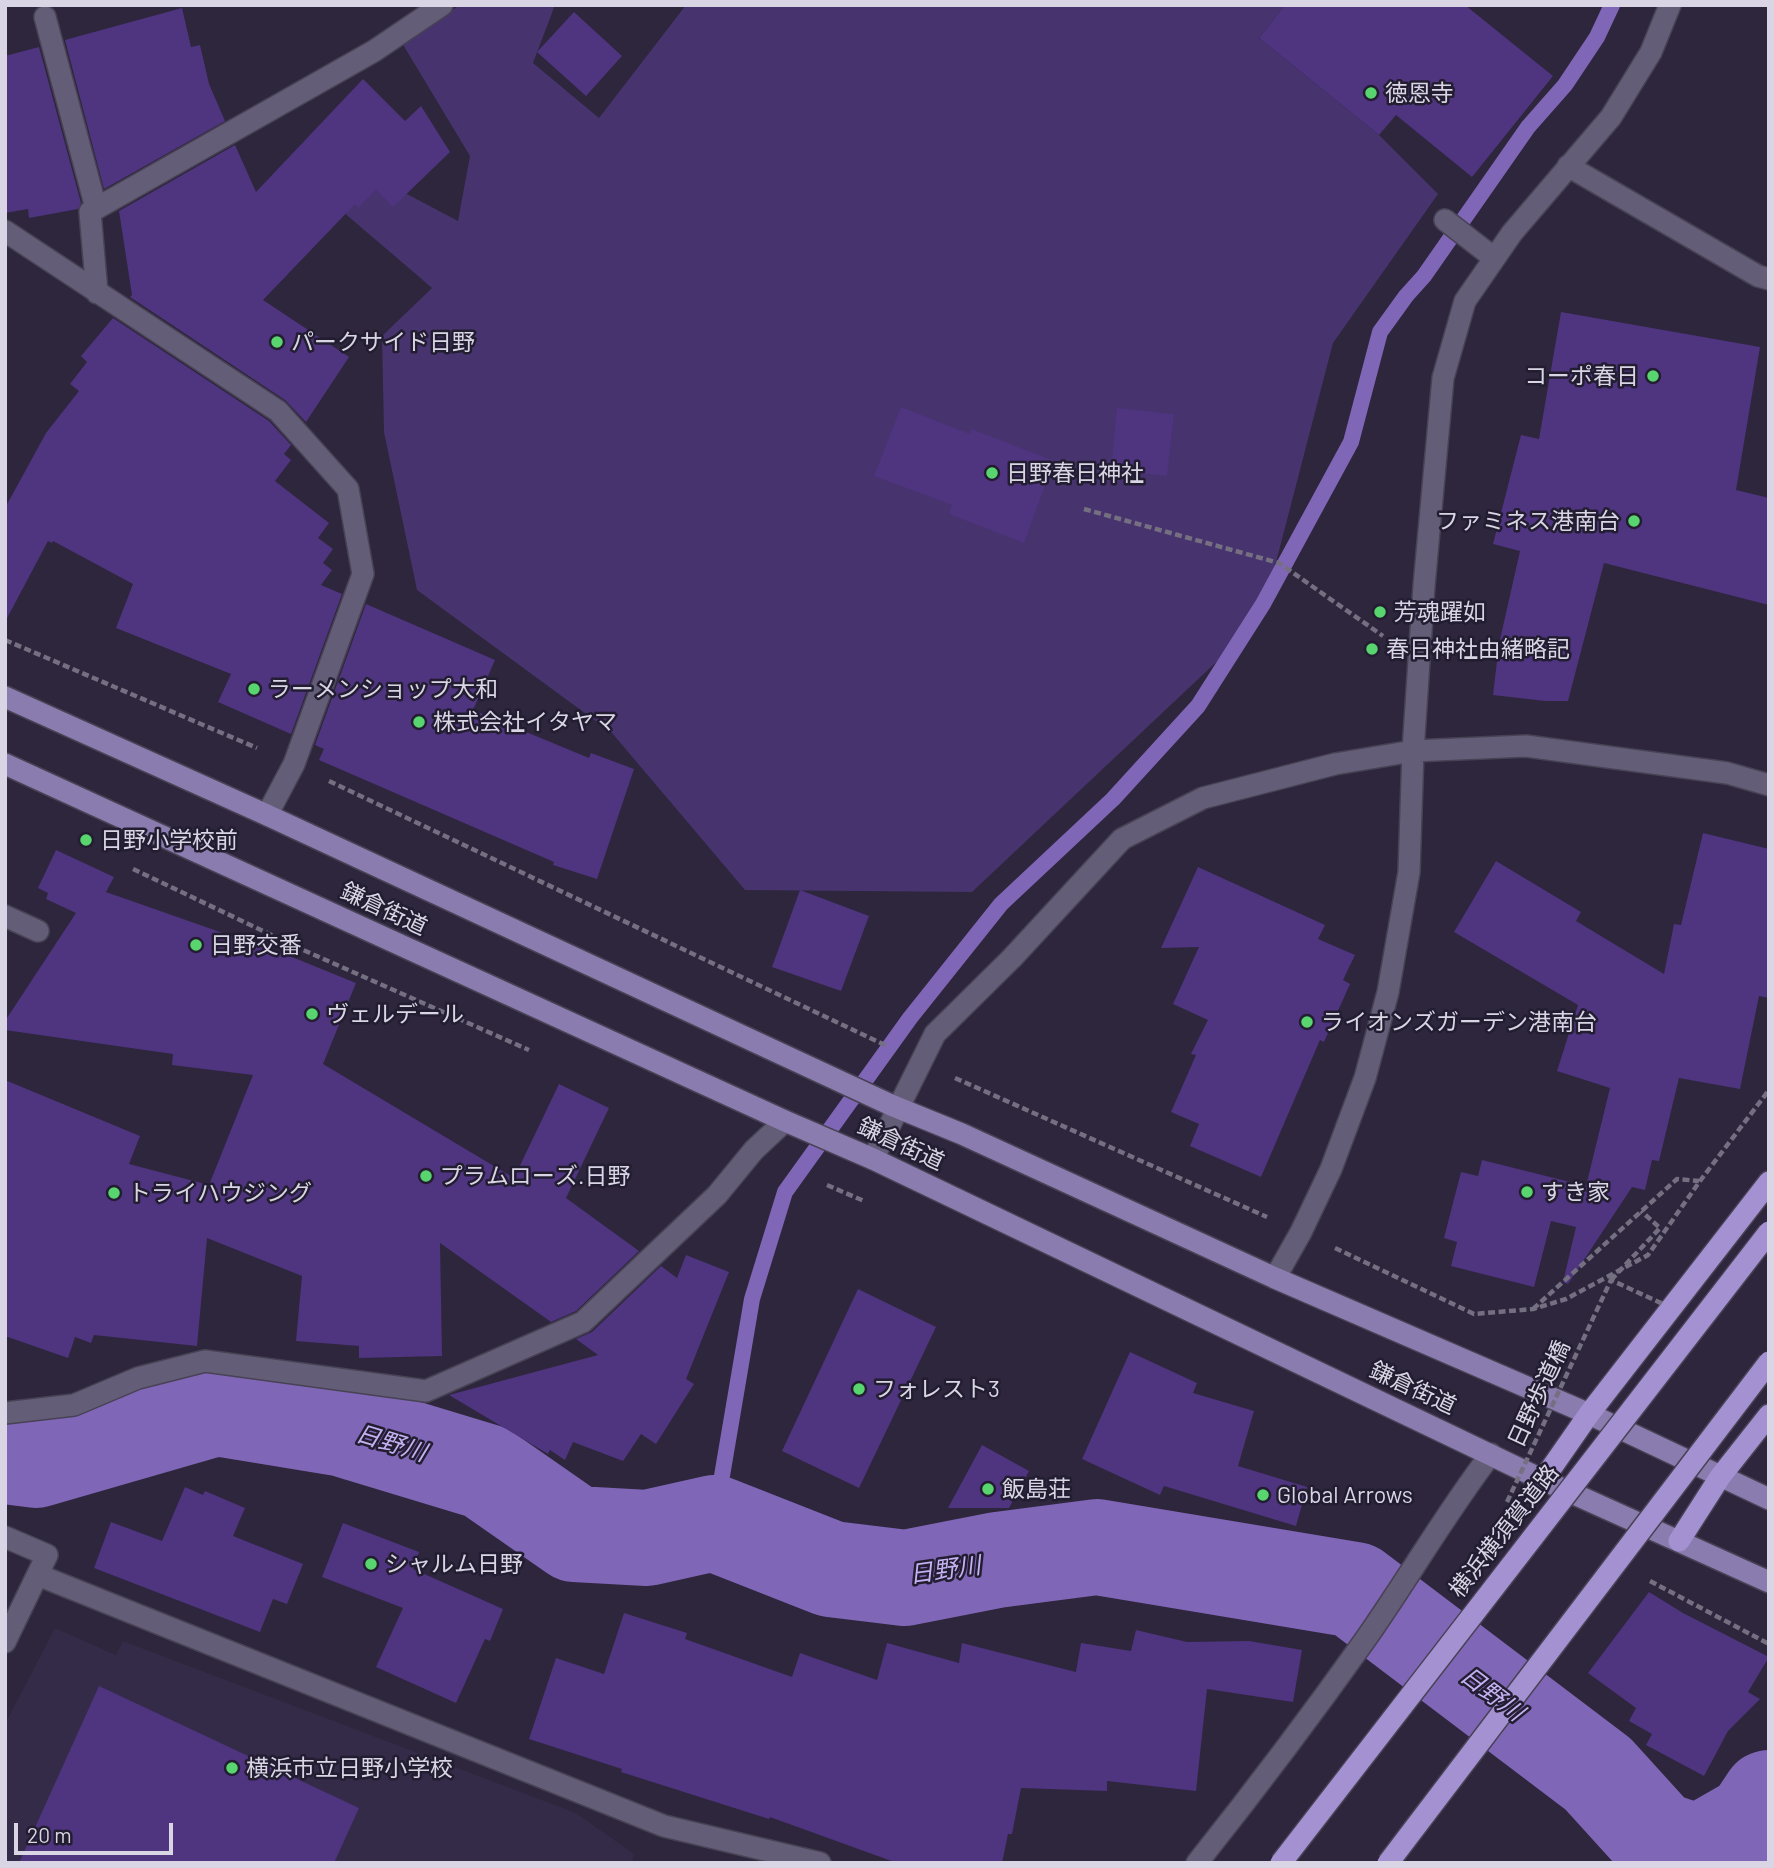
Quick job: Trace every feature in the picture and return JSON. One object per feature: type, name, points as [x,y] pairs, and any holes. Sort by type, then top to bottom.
[{"type":"highway","points":[[1542,1480],[1589,1414],[1769,1182]]},
{"type":"highway","name":"横浜横須賀道路","points":[[1280,1863],[1769,1232]]},
{"type":"highway","points":[[1388,1863],[1769,1362]]},
{"type":"highway","points":[[1679,1541],[1720,1477],[1769,1415]]},
{"type":"main road","name":"鎌倉街道","points":[[5,697],[267,815],[895,1107],[962,1134],[1275,1279],[1589,1414],[1769,1499]]},
{"type":"main road","name":"鎌倉街道","points":[[5,764],[868,1157],[1542,1480],[1769,1582]]},
{"type":"street","points":[[97,293],[90,212],[374,51],[442,5]]},
{"type":"street","points":[[1275,1279],[1331,1169],[1365,1078],[1388,992],[1409,872],[1419,660],[1443,378],[1465,301],[1489,254],[1512,233],[1611,117],[1651,52],[1670,5]]},
{"type":"street","points":[[44,16],[96,208]]},
{"type":"street","points":[[1569,166],[1758,276],[1769,279]]},
{"type":"street","points":[[1445,220],[1489,254]]},
{"type":"street","points":[[5,231],[278,411],[348,489],[363,574],[294,764],[267,815]]},
{"type":"street","points":[[868,1157],[935,1034],[1012,958],[1122,839],[1203,797],[1335,764],[1413,751],[1526,746],[1727,773],[1769,785]]},
{"type":"street","points":[[5,916],[38,931]]},
{"type":"street","points":[[5,1413],[74,1405],[138,1378],[205,1361],[426,1391],[583,1322],[717,1195],[754,1150],[785,1121]]},
{"type":"street","points":[[1197,1863],[1265,1777],[1367,1638],[1415,1563],[1491,1454]]},
{"type":"street","points":[[5,1537],[47,1555],[5,1642]]},
{"type":"street","points":[[38,1575],[664,1826],[820,1863]]},
{"type":"path","points":[[1084,509],[1279,563],[1419,660]]},
{"type":"path","points":[[5,640],[294,764],[856,1031]]},
{"type":"path","points":[[1533,1309],[1676,1179],[1700,1181],[1769,1090]]},
{"type":"path","name":"日野歩道橋","points":[[1503,1510],[1611,1280],[1660,1228],[1641,1211]]},
{"type":"path","points":[[1611,1280],[1672,1308]]},
{"type":"path","points":[[1688,1602],[1769,1644]]},
{"type":"shaded area","name":"日野春日神社","points":[[460,5],[555,5],[533,63],[599,118],[686,5],[1285,5],[1259,38],[1379,135],[1438,194],[1333,343],[1261,620],[972,892],[745,890],[612,733],[417,590],[384,432],[382,336],[432,288],[307,181],[318,147],[458,221],[470,156],[402,43]]},
{"type":"shaded area","name":"横浜市立日野小学校","points":[[55,1628],[116,1655],[123,1641],[576,1813],[634,1854],[632,1863],[5,1863],[5,1724]]},
{"type":"building","name":"徳恩寺","points":[[1285,5],[1465,5],[1553,76],[1472,177],[1396,115],[1379,135],[1259,38]]},
{"type":"building","points":[[182,8],[191,47],[200,45],[209,84],[225,121],[104,189],[65,40]]},
{"type":"building","points":[[574,12],[622,56],[586,96],[537,52]]},
{"type":"building","points":[[39,47],[81,203],[78,209],[29,218],[28,209],[5,213],[5,56]]},
{"type":"building","points":[[363,79],[405,121],[421,106],[450,152],[393,207],[376,190],[358,208],[355,204],[263,300],[349,357],[306,422],[285,400],[130,297],[132,295],[119,211],[235,145],[256,192]]},
{"type":"building","points":[[1561,312],[1760,347],[1736,490],[1769,498],[1769,605],[1604,563],[1568,701],[1545,701],[1493,695],[1499,644],[1520,551],[1493,544],[1521,435],[1539,439]]},
{"type":"building","points":[[113,318],[269,421],[291,445],[284,454],[291,460],[275,481],[329,523],[318,538],[333,549],[323,563],[332,570],[321,585],[342,594],[291,734],[218,702],[231,674],[116,628],[133,584],[53,541],[48,541],[5,622],[5,508],[46,433],[79,391],[70,384],[87,362],[81,356]]},
{"type":"building","points":[[901,407],[970,434],[972,429],[1054,461],[1024,543],[949,514],[952,505],[874,476]]},
{"type":"building","points":[[1117,408],[1174,414],[1167,476],[1111,470]]},
{"type":"building","name":"株式会社イタヤマ","points":[[366,604],[495,660],[473,710],[589,758],[591,753],[634,769],[597,879],[553,865],[554,862],[319,760],[324,749],[315,745]]},
{"type":"building","points":[[1703,833],[1769,849],[1769,998],[1759,996],[1740,1089],[1679,1078],[1659,1161],[1652,1160],[1645,1190],[1632,1187],[1568,1284],[1563,1282],[1576,1227],[1551,1221],[1534,1287],[1451,1266],[1457,1242],[1444,1238],[1461,1172],[1478,1176],[1482,1160],[1586,1186],[1610,1088],[1557,1071],[1578,1005],[1454,932],[1496,861],[1581,912],[1576,921],[1664,974],[1674,924],[1681,925]]},
{"type":"building","points":[[56,850],[114,877],[106,892],[297,959],[356,983],[323,1064],[514,1178],[559,1084],[609,1108],[566,1198],[639,1251],[576,1311],[551,1322],[440,1243],[442,1356],[359,1358],[359,1346],[296,1341],[302,1276],[207,1238],[197,1346],[94,1335],[91,1343],[75,1337],[68,1358],[5,1336],[5,1080],[140,1136],[129,1164],[209,1185],[253,1075],[172,1065],[173,1054],[5,1030],[5,1021],[76,913],[46,899],[48,893],[38,888]]},
{"type":"building","name":"ライオンズガーデン港南台","points":[[1198,867],[1325,925],[1318,939],[1355,955],[1343,980],[1350,984],[1324,1042],[1320,1040],[1261,1177],[1190,1146],[1199,1124],[1171,1112],[1196,1055],[1191,1054],[1208,1020],[1173,1004],[1199,947],[1161,948]]},
{"type":"building","points":[[800,890],[869,916],[841,991],[772,967]]},
{"type":"building","points":[[686,1255],[729,1272],[686,1379],[694,1384],[656,1444],[641,1434],[623,1461],[573,1442],[565,1460],[550,1450],[548,1454],[449,1395],[598,1355],[576,1339],[592,1332],[661,1266],[677,1278]]},
{"type":"building","name":"フォレスト3","points":[[858,1289],[936,1327],[859,1488],[782,1451]]},
{"type":"building","points":[[1130,1352],[1197,1383],[1193,1393],[1254,1411],[1238,1466],[1307,1487],[1296,1526],[1164,1486],[1160,1495],[1082,1459]]},
{"type":"building","name":"飯島荘","points":[[982,1445],[1029,1471],[1009,1508],[948,1508]]},
{"type":"building","points":[[185,1487],[203,1495],[205,1491],[245,1508],[233,1536],[303,1564],[287,1604],[273,1599],[260,1632],[94,1568],[111,1522],[162,1541]]},
{"type":"building","points":[[343,1523],[419,1552],[413,1569],[503,1609],[490,1641],[485,1639],[456,1703],[376,1667],[403,1608],[322,1577]]},
{"type":"building","points":[[1649,1592],[1683,1613],[1769,1657],[1748,1692],[1760,1699],[1728,1731],[1704,1776],[1646,1745],[1652,1734],[1629,1721],[1636,1708],[1588,1673]]},
{"type":"building","points":[[624,1613],[687,1633],[685,1639],[792,1677],[800,1653],[877,1680],[887,1643],[959,1663],[962,1643],[1076,1672],[1081,1643],[1131,1651],[1136,1630],[1187,1642],[1249,1641],[1302,1650],[1293,1702],[1207,1689],[1196,1791],[1107,1781],[1107,1791],[1021,1788],[1012,1834],[1008,1834],[1002,1863],[897,1863],[770,1817],[769,1819],[621,1772],[622,1769],[529,1739],[556,1658],[604,1674]]},
{"type":"building","points":[[99,1686],[359,1808],[334,1863],[19,1863]]},
{"type":"waterway","points":[[714,1523],[752,1299],[785,1192],[910,1018],[1001,904],[1113,799],[1198,706],[1263,604],[1351,442],[1380,332],[1424,276],[1528,127],[1565,85],[1597,37],[1612,5]]},
{"type":"waterway","name":"日野川","points":[[5,1456],[36,1460],[216,1408],[344,1429],[486,1472],[575,1534],[647,1538],[714,1523],[831,1569],[905,1578],[997,1560],[1097,1547],[1355,1590],[1598,1774],[1657,1839],[1699,1853],[1753,1822],[1769,1798]]},
{"type":"place","name":"徳恩寺","points":[[1371,93]]},
{"type":"place","name":"パークサイド日野","points":[[277,342]]},
{"type":"place","name":"コーポ春日","points":[[1653,376]]},
{"type":"place","name":"日野春日神社","points":[[992,473]]},
{"type":"place","name":"ファミネス港南台","points":[[1634,521]]},
{"type":"place","name":"芳魂躍如","points":[[1380,612]]},
{"type":"place","name":"春日神社由緒略記","points":[[1372,649]]},
{"type":"place","name":"ラーメンショップ大和","points":[[254,689]]},
{"type":"place","name":"株式会社イタヤマ","points":[[419,722]]},
{"type":"place","name":"日野小学校前","points":[[86,840]]},
{"type":"place","name":"日野交番","points":[[196,945]]},
{"type":"place","name":"ヴェルデール","points":[[312,1014]]},
{"type":"place","name":"ライオンズガーデン港南台","points":[[1307,1022]]},
{"type":"place","name":"プラムローズ.日野","points":[[426,1176]]},
{"type":"place","name":"すき家","points":[[1527,1192]]},
{"type":"place","name":"トライハウジング","points":[[114,1193]]},
{"type":"place","name":"フォレスト3","points":[[859,1389]]},
{"type":"place","name":"飯島荘","points":[[988,1489]]},
{"type":"place","name":"Global Arrows","points":[[1263,1495]]},
{"type":"place","name":"シャルム日野","points":[[371,1564]]},
{"type":"place","name":"横浜市立日野小学校","points":[[232,1768]]}]
